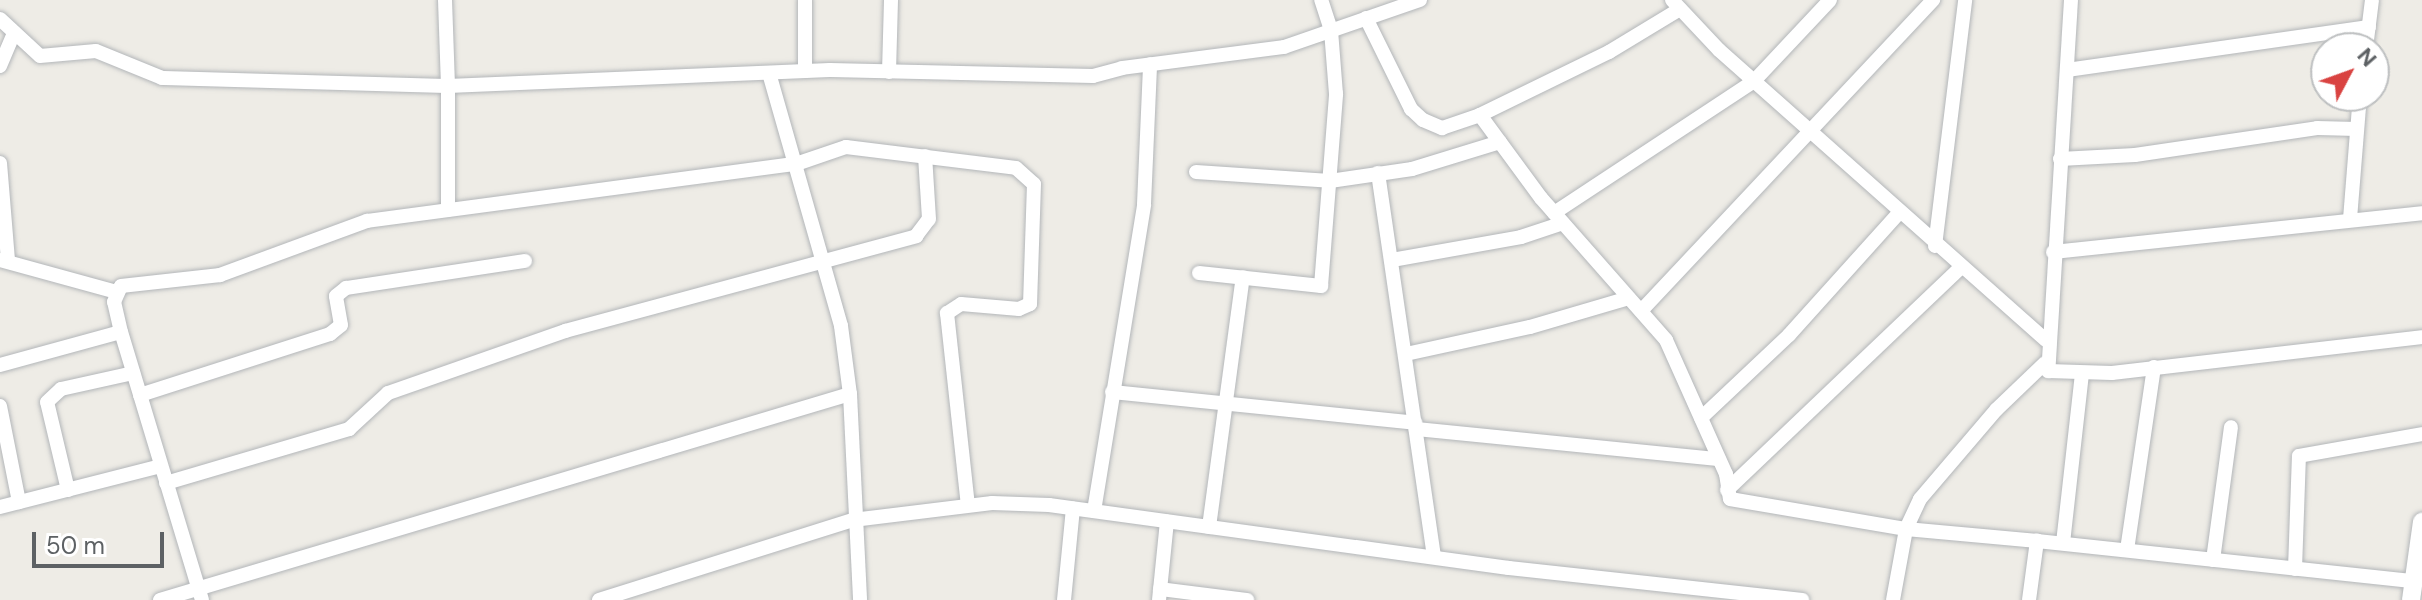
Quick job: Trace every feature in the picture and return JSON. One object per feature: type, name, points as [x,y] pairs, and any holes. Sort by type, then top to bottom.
[{"type":"street","points":[[445,0],[448,210]]},
{"type":"street","points":[[805,0],[805,71]]},
{"type":"street","points":[[889,72],[891,0]]},
{"type":"street","points":[[1199,273],[1321,286],[1336,94],[1331,30],[1321,0]]},
{"type":"street","points":[[0,19],[13,36],[40,56],[96,51],[162,78],[448,86],[805,71],[1093,76],[1150,64],[1270,50],[1420,0]]},
{"type":"street","points":[[1392,260],[1521,237],[1558,218],[1754,81],[1830,0]]},
{"type":"street","points":[[1641,311],[1933,0]]},
{"type":"street","points":[[1935,246],[1965,0]]},
{"type":"street","points":[[2071,0],[2046,340],[2045,363],[2053,375],[2422,337]]},
{"type":"street","points":[[2368,32],[2372,0]]},
{"type":"street","points":[[1366,18],[1411,109],[1423,120],[1442,128],[1480,115],[1609,52],[1676,5],[1754,81],[1935,246],[2046,340]]},
{"type":"street","points":[[2067,70],[2369,27]]},
{"type":"street","points":[[0,66],[13,36]]},
{"type":"street","points":[[1094,511],[1144,204],[1150,64]]},
{"type":"street","points":[[769,73],[841,326],[850,394],[853,520],[860,600]]},
{"type":"street","points":[[2350,219],[2359,112]]},
{"type":"street","points":[[1480,115],[1558,218],[1666,340],[1719,459],[1727,490],[1741,505],[1906,529],[2295,569],[2413,591],[2422,522]]},
{"type":"street","points":[[2060,159],[2135,155],[2317,128],[2357,129]]},
{"type":"street","points":[[1196,172],[1330,181],[1463,156],[1500,142]]},
{"type":"street","points":[[0,163],[4,260],[116,292],[130,283],[194,279],[248,267],[341,227],[796,164],[846,147],[1016,168],[1034,184],[1030,304],[1019,309],[961,304],[947,313],[968,505]]},
{"type":"street","points":[[166,483],[349,429],[388,393],[543,338],[923,233],[929,219],[925,156]]},
{"type":"street","points":[[1378,173],[1434,557]]},
{"type":"street","points":[[1701,418],[1789,335],[1899,213]]},
{"type":"street","points":[[2053,252],[2422,213]]},
{"type":"street","points":[[140,395],[330,334],[341,325],[336,296],[346,288],[525,261]]},
{"type":"street","points":[[1727,490],[1960,268]]},
{"type":"street","points":[[1209,527],[1243,277]]},
{"type":"street","points":[[116,292],[121,332],[200,595]]},
{"type":"street","points":[[1406,354],[1530,327],[1629,298]]},
{"type":"street","points":[[0,365],[121,332]]},
{"type":"street","points":[[1893,600],[1906,529],[1920,499],[1997,409],[2045,363]]},
{"type":"street","points":[[2127,550],[2154,367]]},
{"type":"street","points":[[68,490],[47,402],[61,389],[133,373]]},
{"type":"street","points":[[2063,543],[2082,374]]},
{"type":"street","points":[[1112,392],[1719,459]]},
{"type":"street","points":[[160,600],[200,595],[850,394]]},
{"type":"street","points":[[0,406],[19,502]]},
{"type":"street","points":[[2213,560],[2231,427]]},
{"type":"street","points":[[2295,569],[2299,456],[2422,434]]},
{"type":"street","points":[[0,507],[161,466]]},
{"type":"street","points":[[599,600],[853,520],[968,505],[1073,508],[1434,557],[1802,600]]},
{"type":"street","points":[[1064,600],[1073,508]]},
{"type":"street","points":[[1167,521],[1159,595],[1247,600]]},
{"type":"street","points":[[2029,600],[2037,541]]}]
